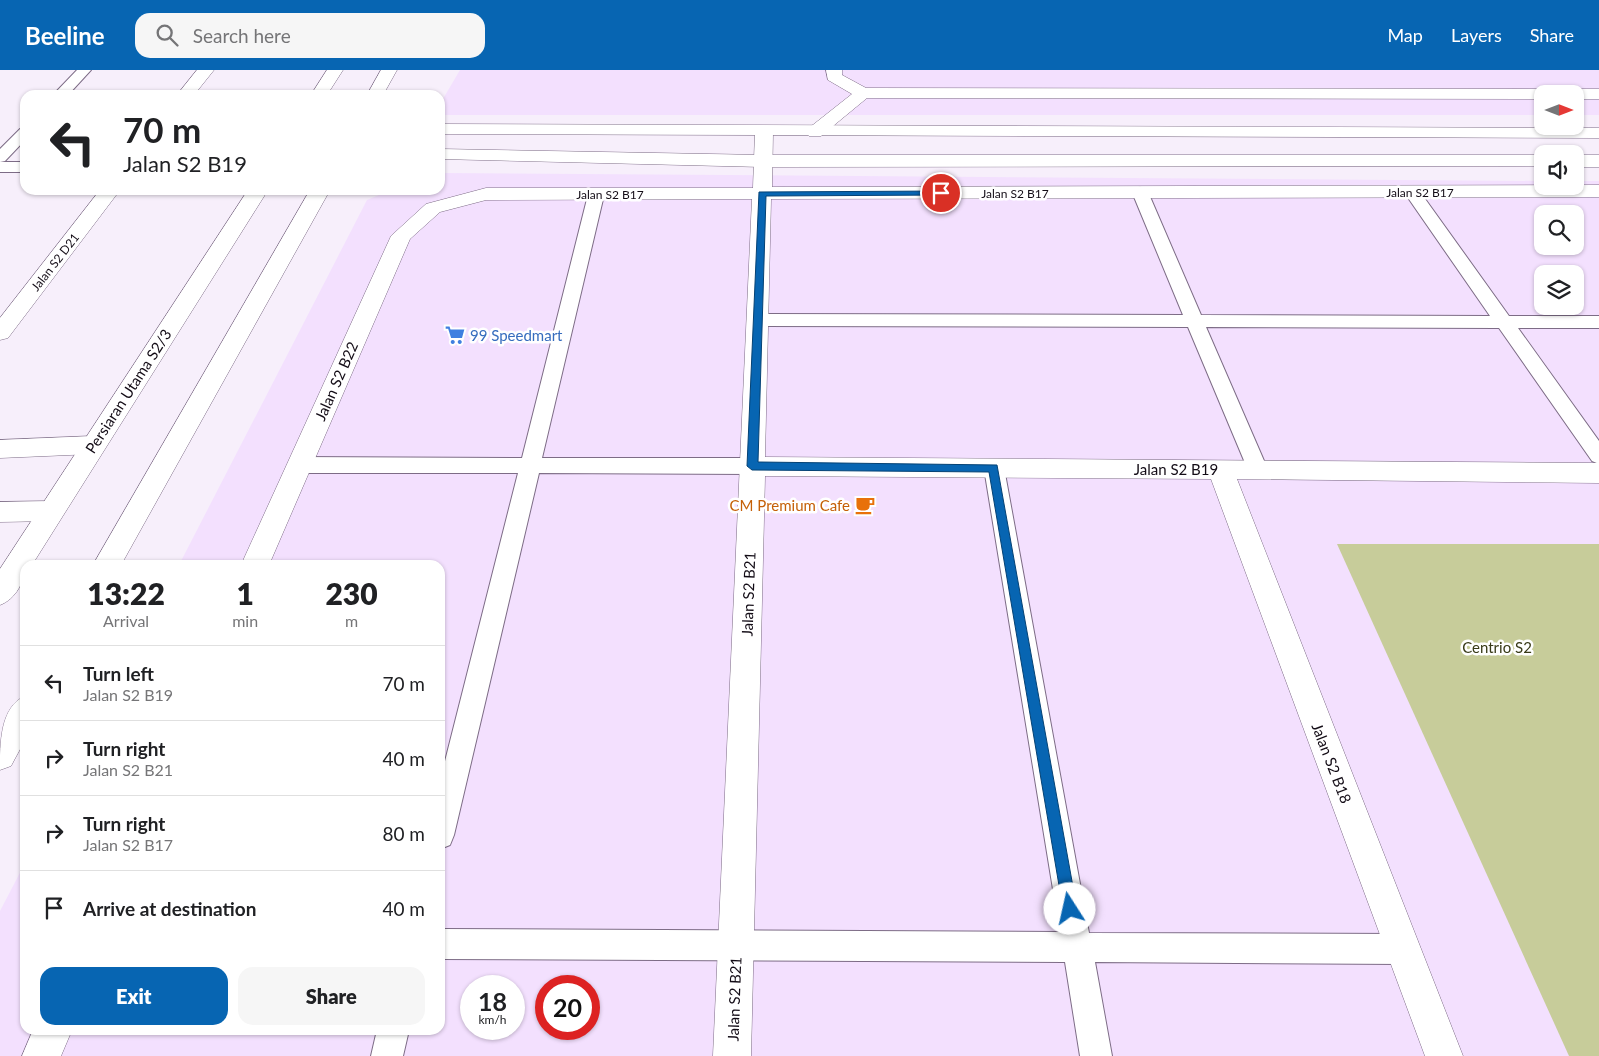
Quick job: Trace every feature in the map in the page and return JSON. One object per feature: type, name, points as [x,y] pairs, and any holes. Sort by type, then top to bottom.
[{"type":"street","points":[[190,90],[206,70]]},
{"type":"street","points":[[322,90],[335,70]]},
{"type":"street","points":[[377,90],[389,70]]},
{"type":"street","points":[[834,70],[834,77],[863,93],[1534,94]]},
{"type":"street","points":[[815,132],[863,93]]},
{"type":"street","points":[[1584,94],[1599,94]]},
{"type":"street","points":[[445,129],[764,132],[1599,133]]},
{"type":"street","name":"Jalan S2 B21","points":[[732,1056],[764,132]]},
{"type":"street","points":[[445,154],[763,161],[1534,161]]},
{"type":"street","points":[[1584,161],[1599,161]]},
{"type":"street","name":"Jalan S2 B17","points":[[433,208],[486,194],[1599,191]]},
{"type":"street","name":"Jalan S2 D21","points":[[0,333],[106,195]]},
{"type":"street","name":"Persiaran Utama S2/3","points":[[21,560],[255,195]]},
{"type":"street","points":[[111,560],[317,195]]},
{"type":"street","name":"Jalan S2 B22","points":[[257,560],[298,464],[401,236],[433,208]]},
{"type":"street","points":[[0,449],[93,445]]},
{"type":"street","name":"Jalan S2 B19","points":[[752,466],[1599,473]]},
{"type":"street","name":"Jalan S2 B18","points":[[1220,469],[1444,1056]]},
{"type":"street","points":[[0,512],[52,511]]},
{"type":"street","name":"Persiaran Utama S2/3","points":[[0,593],[20,561]]},
{"type":"street","points":[[0,755],[20,719]]},
{"type":"street","points":[[41,1056],[51,1035]]},
{"type":"lane","points":[[65,90],[84,70]]},
{"type":"lane","points":[[0,158],[20,137]]},
{"type":"lane","points":[[0,167],[20,167]]},
{"type":"lane","points":[[1140,192],[1258,470]]},
{"type":"lane","points":[[1412,192],[1599,456]]},
{"type":"lane","points":[[445,815],[596,195]]},
{"type":"lane","points":[[757,320],[1599,322]]},
{"type":"lane","points":[[298,464],[752,466]]},
{"type":"lane","points":[[994,468],[1096,1056]]},
{"type":"lane","points":[[445,944],[1402,949]]},
{"type":"lane","points":[[387,1056],[392,1035]]},
{"type":"shaded area","points":[[460,70],[1599,70],[1599,115],[1584,115],[1584,85],[1534,85],[1534,115],[445,115],[445,96]]},
{"type":"shaded area","points":[[445,173],[1534,181],[1534,195],[1584,195],[1584,181],[1599,181],[1599,1056],[0,1056],[0,911],[20,873],[20,1035],[445,1035],[445,560],[182,560],[367,200],[379,195],[445,195]]},
{"type":"green space","name":"Centrio S2","points":[[1337,544],[1599,544],[1599,1056],[1569,1056]]},
{"type":"place","name":"99 Speedmart","points":[[455,335]]},
{"type":"place","name":"CM Premium Cafe","points":[[865,505]]},
{"type":"route","points":[[941,193],[762,194],[752,466],[994,468],[1070,909]]}]
